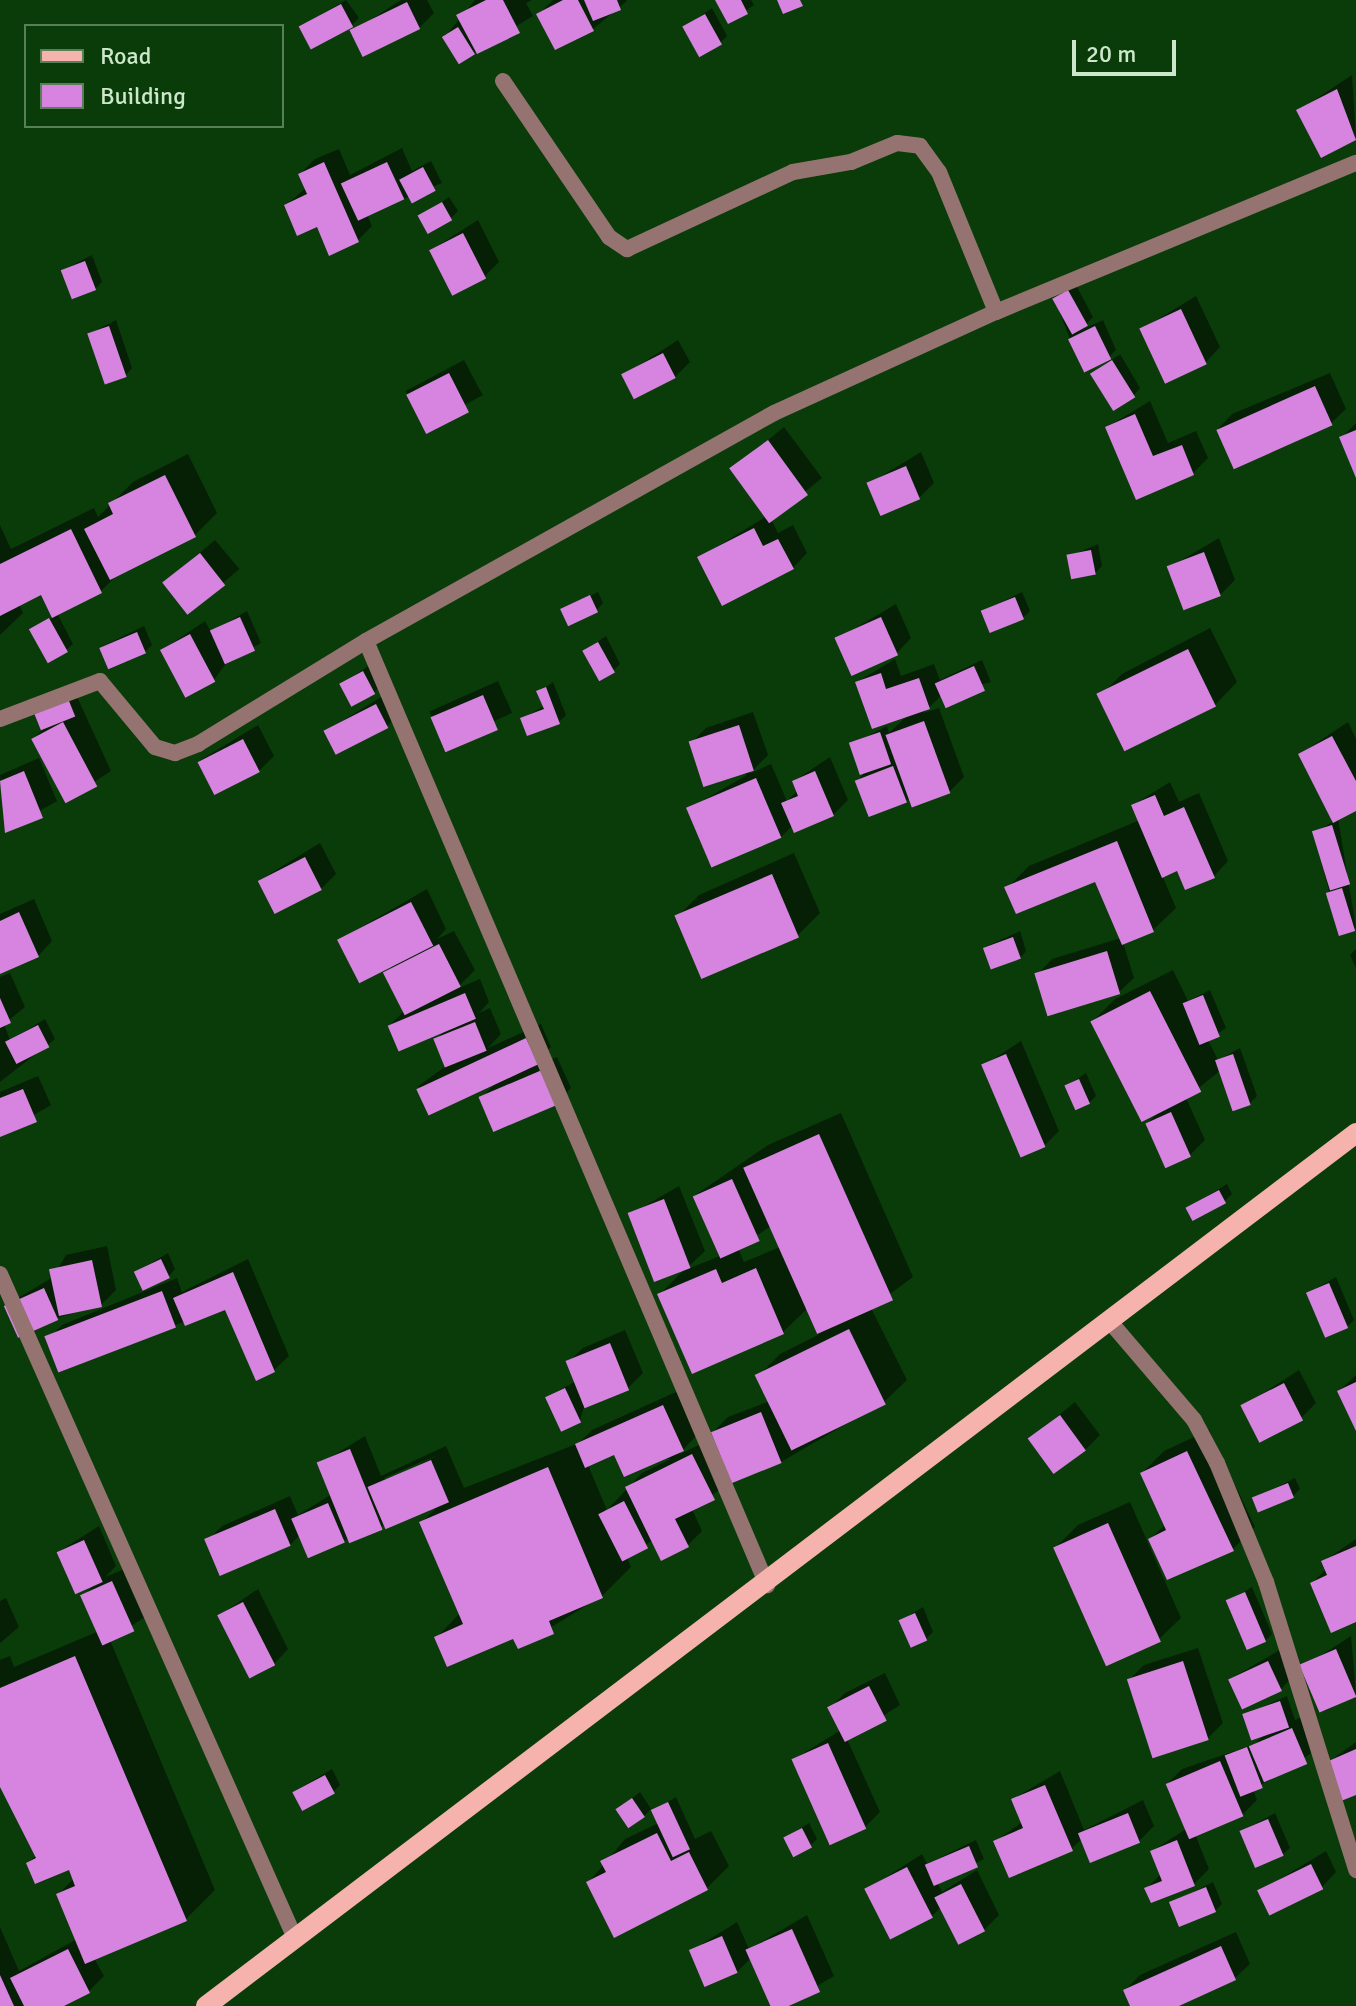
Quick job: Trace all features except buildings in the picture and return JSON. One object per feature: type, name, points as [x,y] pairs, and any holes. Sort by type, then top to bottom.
[{"type":"main road","points":[[206,2006],[1112,1324],[1356,1133]]},
{"type":"street","points":[[503,81],[609,237],[627,249],[793,172],[851,162],[897,143],[920,146],[939,172],[996,312]]},
{"type":"street","points":[[0,719],[100,681],[155,747],[175,753],[366,641],[774,413],[996,312],[1356,163]]},
{"type":"street","points":[[366,641],[767,1585]]},
{"type":"street","points":[[0,1274],[295,1938]]},
{"type":"street","points":[[1112,1324],[1194,1420],[1217,1463],[1266,1582],[1356,1870]]}]
